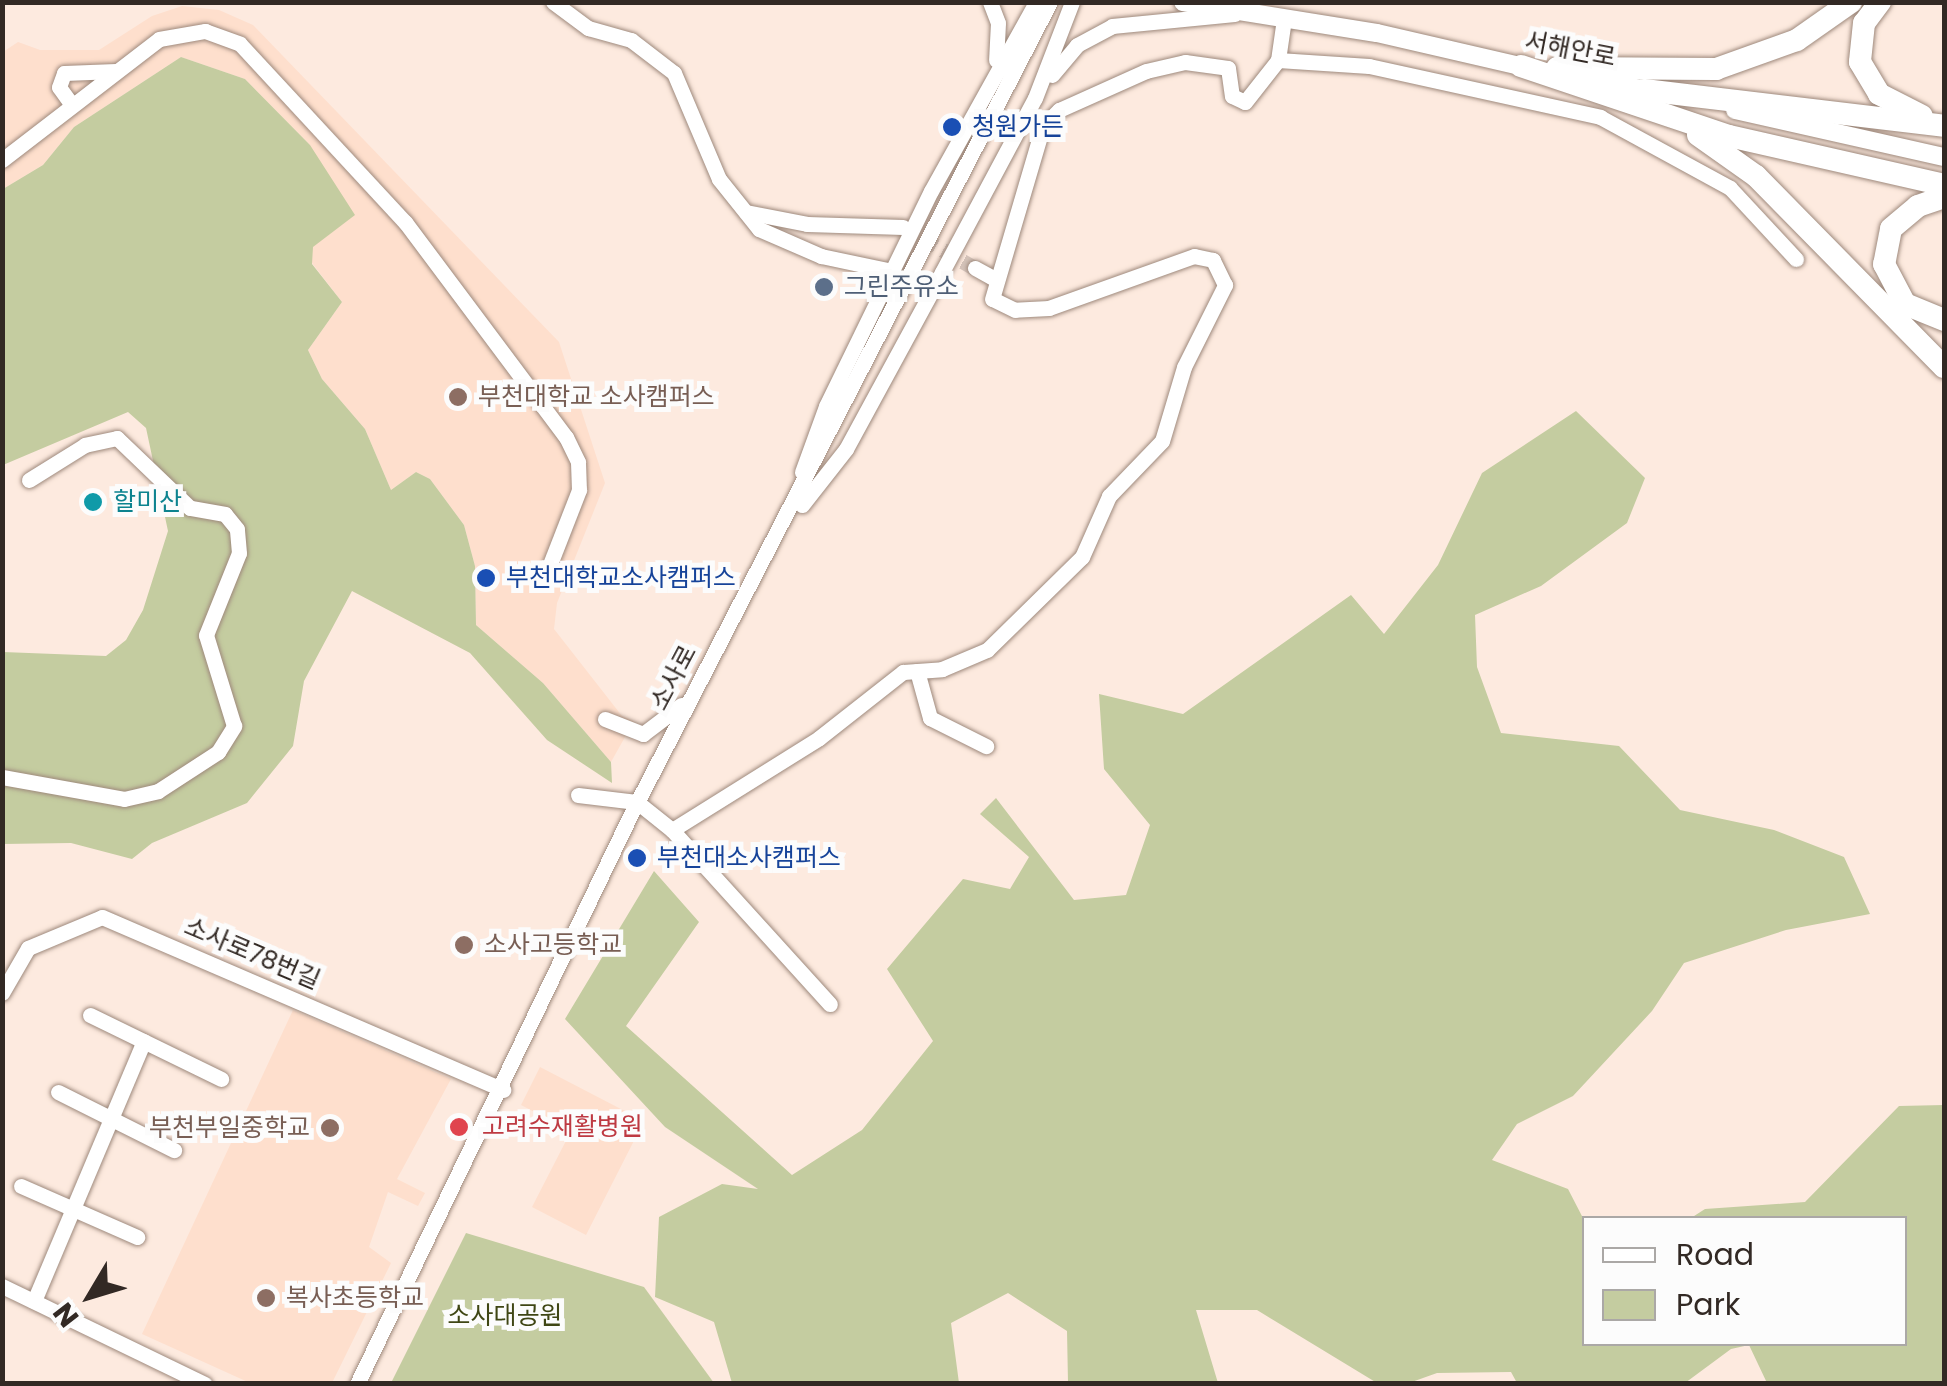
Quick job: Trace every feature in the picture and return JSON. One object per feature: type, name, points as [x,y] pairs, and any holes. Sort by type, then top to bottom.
[{"type":"highway","points":[[1522,66],[1716,68],[1796,40],[1851,2]]},
{"type":"highway","points":[[1880,2],[1858,41],[1868,79],[1898,107],[1944,124]]},
{"type":"highway","points":[[1522,66],[1729,136],[1944,185]]},
{"type":"highway","points":[[1644,90],[1944,124]]},
{"type":"highway","points":[[1614,95],[1717,146],[1756,176],[1944,367]]},
{"type":"highway","points":[[1944,197],[1902,216],[1891,229],[1884,264],[1904,304],[1944,320]]},
{"type":"main road","name":"서해안로","points":[[1183,2],[1284,18],[1644,90],[1944,157]]},
{"type":"main road","points":[[1218,2],[1244,14]]},
{"type":"street","points":[[553,2],[588,28],[631,40],[674,73],[720,179],[758,229],[820,256],[892,271]]},
{"type":"street","points":[[990,2],[999,44],[994,74]]},
{"type":"street","points":[[778,536],[826,406],[994,74],[1036,2]]},
{"type":"street","name":"소사로","points":[[357,1384],[503,1090],[637,802],[778,536],[1050,2]]},
{"type":"street","points":[[778,536],[846,449],[1035,98],[1072,2]]},
{"type":"street","points":[[1035,98],[1063,59],[1096,32],[1244,14]]},
{"type":"street","points":[[672,830],[820,738],[898,675],[987,650],[1082,557],[1109,496],[1156,452],[1184,367],[1225,285],[1213,260],[1185,256],[1096,296],[1015,310],[992,298],[995,279],[1052,115],[1155,67],[1185,62],[1228,68],[1232,96],[1245,102],[1278,60],[1284,18]]},
{"type":"street","points":[[2,160],[116,71],[178,32],[233,40],[390,204],[574,453],[577,498],[549,567]]},
{"type":"street","points":[[1278,60],[1370,66],[1600,116],[1730,188],[1796,258]]},
{"type":"street","points":[[72,105],[60,87],[64,73],[116,71]]},
{"type":"street","points":[[746,212],[807,224],[903,227]]},
{"type":"street","points":[[975,268],[995,279]]},
{"type":"street","points":[[2,777],[124,800],[158,791],[218,752],[234,726],[206,634],[239,553],[237,528],[225,514],[190,508],[117,438],[84,445],[29,480]]},
{"type":"street","points":[[918,671],[930,718],[986,746]]},
{"type":"street","points":[[605,719],[636,734],[650,731],[700,682]]},
{"type":"street","points":[[578,795],[637,802],[672,830],[830,1004]]},
{"type":"street","name":"소사로78번길","points":[[2,993],[28,948],[102,917],[503,1090]]},
{"type":"street","points":[[90,1015],[222,1079]]},
{"type":"street","points":[[34,1301],[144,1041]]},
{"type":"street","points":[[58,1092],[174,1150]]},
{"type":"street","points":[[21,1186],[138,1237]]},
{"type":"street","points":[[2,1286],[205,1384]]},
{"type":"shaded area","name":"부천대학교 소사캠퍼스","points":[[182,6],[219,10],[253,25],[559,342],[605,483],[557,603],[554,629],[622,716],[634,721],[611,762],[543,683],[476,625],[475,566],[464,525],[430,479],[416,472],[391,490],[365,429],[322,379],[308,350],[342,302],[312,263],[310,145],[245,79],[181,57],[74,127],[43,165],[3,189],[3,52],[18,42],[40,50],[99,50],[152,16]]},
{"type":"shaded area","points":[[293,1010],[451,1079],[397,1179],[425,1193],[418,1206],[388,1192],[369,1247],[391,1263],[332,1383],[250,1383],[142,1334]]},
{"type":"shaded area","points":[[540,1067],[644,1121],[586,1235],[532,1207],[571,1131],[521,1105]]},
{"type":"green space","points":[[181,57],[245,79],[310,145],[355,215],[313,247],[312,264],[342,302],[308,350],[322,379],[365,429],[391,490],[416,472],[430,479],[464,525],[475,566],[476,625],[543,683],[611,762],[612,783],[547,740],[470,653],[352,591],[304,681],[293,746],[247,803],[152,843],[132,859],[71,843],[3,844],[3,652],[106,656],[126,640],[143,610],[168,531],[146,428],[128,412],[3,465],[3,189],[43,165],[74,127]]},
{"type":"green space","points":[[1576,411],[1645,478],[1627,523],[1541,586],[1475,615],[1477,667],[1501,733],[1619,746],[1680,810],[1774,830],[1844,857],[1870,914],[1786,930],[1684,963],[1652,1011],[1573,1096],[1517,1124],[1492,1160],[1568,1189],[1582,1216],[1582,1346],[1744,1346],[1731,1349],[1685,1383],[1517,1383],[1511,1372],[1437,1373],[1409,1383],[1377,1383],[1257,1310],[1196,1310],[1218,1383],[1068,1383],[1067,1331],[1008,1293],[951,1323],[959,1383],[732,1383],[714,1322],[655,1297],[659,1217],[722,1184],[758,1189],[665,1127],[565,1019],[654,871],[699,922],[626,1026],[792,1175],[862,1130],[933,1041],[887,969],[963,879],[1010,889],[1029,857],[980,814],[996,798],[1074,900],[1126,895],[1150,825],[1104,769],[1099,694],[1183,714],[1351,595],[1384,634],[1438,565],[1482,473]]},
{"type":"green space","points":[[1944,1105],[1944,1383],[1767,1383],[1749,1346],[1907,1346],[1907,1216],[1694,1216],[1705,1209],[1805,1202],[1899,1106]]},
{"type":"green space","name":"소사대공원","points":[[466,1233],[644,1287],[714,1383],[391,1383]]},
{"type":"tunnel","points":[[903,227],[975,268]]},
{"type":"place","name":"청원가든","points":[[952,127]]},
{"type":"place","name":"그린주유소","points":[[824,287]]},
{"type":"place","name":"부천대학교 소사캠퍼스","points":[[458,397]]},
{"type":"place","name":"할미산","points":[[93,502]]},
{"type":"place","name":"부천대학교소사캠퍼스","points":[[486,578]]},
{"type":"place","name":"부천대소사캠퍼스","points":[[637,858]]},
{"type":"place","name":"소사고등학교","points":[[464,945]]},
{"type":"place","name":"고려수재활병원","points":[[459,1127]]},
{"type":"place","name":"부천부일중학교","points":[[330,1128]]},
{"type":"place","name":"복사초등학교","points":[[266,1298]]}]
